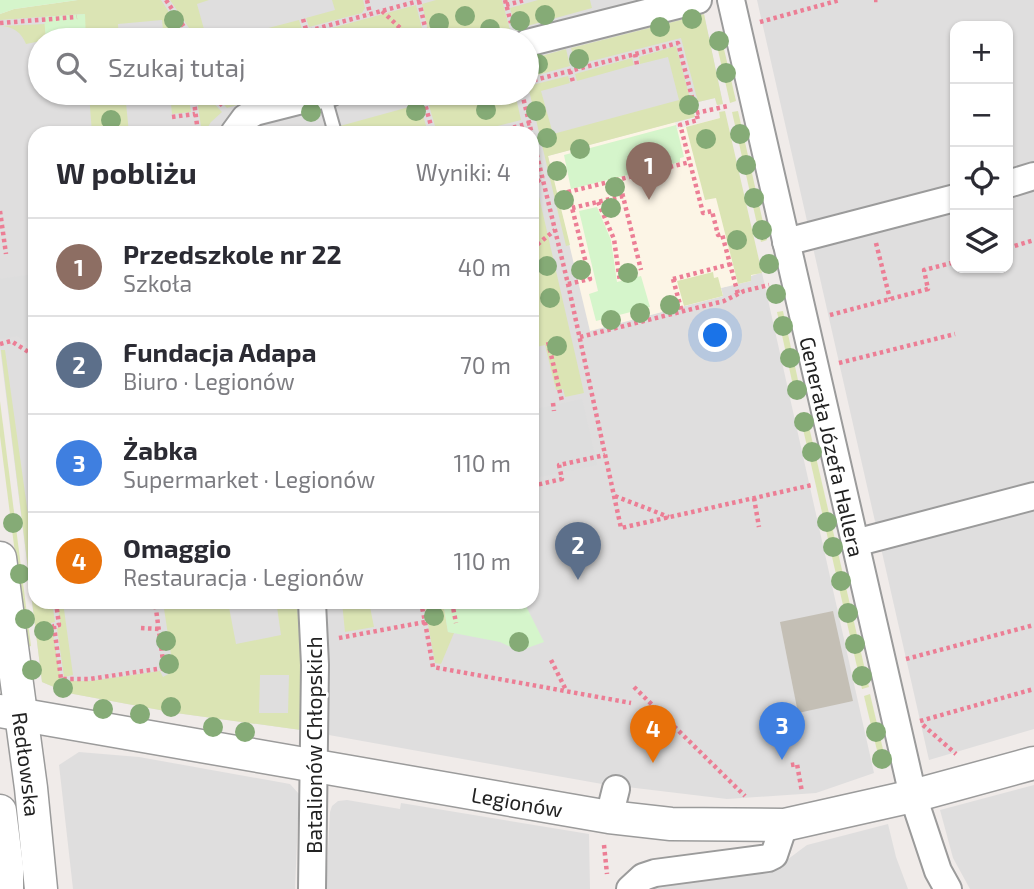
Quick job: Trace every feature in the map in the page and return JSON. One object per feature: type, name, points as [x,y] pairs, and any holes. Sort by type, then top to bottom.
[{"type":"street","points":[[539,35],[698,0]]},
{"type":"street","name":"Generała Józefa Hallera","points":[[731,0],[913,796],[938,871],[948,889]]},
{"type":"street","points":[[230,121],[284,105]]},
{"type":"street","points":[[1013,182],[1034,176]]},
{"type":"street","points":[[786,242],[950,199]]},
{"type":"street","points":[[855,543],[1034,496]]},
{"type":"street","name":"Redłowska","points":[[0,558],[10,713],[41,889]]},
{"type":"street","name":"Batalionów Chłopskich","points":[[312,609],[315,767],[312,889]]},
{"type":"street","name":"Legionów","points":[[10,713],[315,767],[671,824],[785,825],[913,796],[1034,763]]},
{"type":"street","name":"Redłowska","points":[[0,811],[7,889]]},
{"type":"street","points":[[619,885],[668,870],[768,858],[774,855],[785,825]]},
{"type":"lane","points":[[329,105],[334,126]]},
{"type":"path","points":[[166,0],[184,28]]},
{"type":"path","points":[[367,0],[370,14]]},
{"type":"path","points":[[321,28],[421,0],[426,28]]},
{"type":"path","points":[[516,28],[506,3],[524,0]]},
{"type":"path","points":[[753,24],[840,0]]},
{"type":"path","points":[[874,0],[881,0]]},
{"type":"path","points":[[382,11],[400,28]]},
{"type":"path","points":[[0,23],[77,17]]},
{"type":"path","points":[[303,19],[306,28]]},
{"type":"path","points":[[539,79],[678,43],[698,120],[680,125],[703,214],[712,211],[718,235],[722,234],[738,294]]},
{"type":"path","points":[[635,54],[637,65]]},
{"type":"path","points":[[570,71],[573,82]]},
{"type":"path","points":[[194,105],[197,126]]},
{"type":"path","points":[[219,105],[230,121]]},
{"type":"path","points":[[425,105],[431,126]]},
{"type":"path","points":[[525,105],[531,126]]},
{"type":"path","points":[[696,113],[728,106]]},
{"type":"path","points":[[172,117],[195,114]]},
{"type":"path","points":[[519,126],[530,123]]},
{"type":"path","points":[[539,160],[621,528],[812,485]]},
{"type":"path","points":[[568,284],[590,279],[568,192],[690,162]]},
{"type":"path","points":[[539,180],[543,177]]},
{"type":"path","points":[[619,180],[641,270]]},
{"type":"path","points":[[572,208],[623,196]]},
{"type":"path","points":[[598,202],[614,239],[620,282]]},
{"type":"path","points":[[0,211],[6,254]]},
{"type":"path","points":[[871,222],[890,299]]},
{"type":"path","points":[[539,243],[555,229]]},
{"type":"path","points":[[1013,246],[1034,240]]},
{"type":"path","points":[[821,317],[928,289],[924,271],[950,263]]},
{"type":"path","points":[[681,312],[673,278],[730,264]]},
{"type":"path","points":[[580,337],[724,301],[759,287]]},
{"type":"path","points":[[832,365],[955,334]]},
{"type":"path","points":[[0,344],[11,341],[28,352]]},
{"type":"path","points":[[548,342],[562,401]]},
{"type":"path","points":[[553,403],[554,411]]},
{"type":"path","points":[[539,484],[562,479],[559,465],[605,455]]},
{"type":"path","points":[[614,496],[669,517]]},
{"type":"path","points":[[754,498],[759,527]]},
{"type":"path","points":[[56,609],[58,625],[54,626],[61,679],[89,679],[164,668],[156,609]]},
{"type":"path","points":[[422,609],[433,667],[631,703]]},
{"type":"path","points":[[453,609],[456,623]]},
{"type":"path","points":[[342,638],[425,622]]},
{"type":"path","points":[[900,661],[1034,625]]},
{"type":"path","points":[[141,628],[159,629]]},
{"type":"path","points":[[551,660],[567,691]]},
{"type":"path","points":[[634,687],[751,802]]},
{"type":"path","points":[[919,722],[1034,689]]},
{"type":"path","points":[[791,765],[797,764],[803,798]]},
{"type":"path","points":[[609,815],[619,885]]},
{"type":"shaded area","points":[[78,0],[701,0],[723,104],[717,105],[715,98],[694,103],[692,105],[695,117],[548,156],[591,330],[723,296],[721,288],[751,280],[750,275],[762,273],[874,773],[816,793],[727,799],[602,784],[301,730],[176,713],[68,693],[42,682],[33,609],[539,609],[539,126],[28,126],[28,570],[0,347],[0,14]]},
{"type":"shaded area","points":[[757,0],[1034,0],[1034,729],[929,760]]},
{"type":"shaded area","points":[[720,118],[757,274],[751,276],[751,281],[721,288],[723,296],[590,331],[548,156],[675,122],[677,129]]},
{"type":"shaded area","points":[[28,275],[28,343],[17,336],[0,339],[0,279]]},
{"type":"shaded area","points":[[582,399],[597,465],[539,477],[539,408]]},
{"type":"shaded area","points":[[833,611],[853,701],[798,713],[780,622]]},
{"type":"shaded area","points":[[79,752],[139,757],[290,784],[299,794],[295,889],[73,889],[59,765]]},
{"type":"shaded area","points":[[1034,785],[1034,889],[970,889],[953,858],[940,810]]},
{"type":"shaded area","points":[[347,800],[400,809],[401,803],[589,834],[590,889],[326,889],[330,812],[338,801]]},
{"type":"shaded area","points":[[888,824],[908,889],[650,889],[673,882],[772,871],[807,845]]},
{"type":"green space","points":[[0,0],[78,0],[14,9],[0,14]]},
{"type":"green space","points":[[78,0],[161,0],[179,28],[163,28],[162,20],[118,24],[118,28],[85,28],[84,14],[0,20],[0,14],[14,9]]},
{"type":"green space","points":[[170,0],[209,0],[197,4],[204,28],[189,28]]},
{"type":"green space","points":[[332,0],[363,0],[365,8],[362,13],[309,27],[306,18],[335,10]]},
{"type":"green space","points":[[436,0],[502,0],[509,28],[427,28],[422,4]]},
{"type":"green space","points":[[538,0],[590,0],[592,8],[516,28],[510,8]]},
{"type":"green space","points":[[416,5],[422,28],[332,28]]},
{"type":"green space","points":[[85,14],[86,28],[45,28],[44,17]]},
{"type":"green space","points":[[704,14],[723,104],[717,105],[715,98],[698,102],[681,38],[576,65],[571,48]]},
{"type":"green space","points":[[299,20],[302,28],[268,28]]},
{"type":"green space","points":[[45,24],[45,28],[28,28],[26,44],[16,31],[1,26]]},
{"type":"green space","points":[[721,36],[736,101],[730,103],[715,37]]},
{"type":"green space","points":[[676,46],[695,117],[548,156],[570,245],[566,246],[533,105],[539,105],[539,83],[568,76],[570,83],[541,91],[553,134],[679,100],[668,57],[640,64],[639,57]]},
{"type":"green space","points":[[566,49],[570,66],[539,75],[539,57]]},
{"type":"green space","points":[[632,58],[634,65],[577,81],[575,74]]},
{"type":"green space","points":[[90,105],[126,105],[128,126],[91,126]]},
{"type":"green space","points":[[171,105],[190,105],[191,112],[172,114]]},
{"type":"green space","points":[[198,105],[215,105],[222,112],[208,126],[201,126]]},
{"type":"green space","points":[[420,105],[426,126],[340,126]]},
{"type":"green space","points":[[429,105],[518,105],[521,120],[498,126],[435,126]]},
{"type":"green space","points":[[725,111],[762,273],[751,275],[751,281],[738,284],[716,198],[705,200],[686,127],[720,118],[719,112]]},
{"type":"green space","points":[[738,111],[767,240],[761,242],[732,112]]},
{"type":"green space","points":[[676,125],[684,157],[680,158],[680,162],[571,189],[564,155]]},
{"type":"green space","points":[[539,197],[584,393],[565,397],[563,389],[556,390],[545,345],[539,346]]},
{"type":"green space","points":[[597,207],[611,240],[617,282],[641,276],[650,307],[596,321],[589,294],[598,291],[579,211]]},
{"type":"green space","points":[[713,272],[714,278],[718,277],[723,296],[684,306],[677,281]]},
{"type":"green space","points":[[783,311],[801,394],[798,397],[795,395],[777,312]]},
{"type":"green space","points":[[1,350],[5,350],[28,515],[28,569]]},
{"type":"green space","points":[[0,401],[31,646],[27,647],[0,436]]},
{"type":"green space","points":[[807,418],[869,687],[862,689],[801,420]]},
{"type":"green space","points":[[33,609],[53,609],[55,622],[51,623],[61,681],[90,681],[160,671],[163,677],[172,672],[164,609],[229,609],[236,644],[281,635],[277,609],[297,609],[302,675],[301,730],[176,713],[68,693],[42,682]],"holes":[[[260,675],[289,675],[288,713],[259,713]]]},
{"type":"green space","points":[[58,609],[64,609],[73,675],[64,677],[57,628],[61,627]]},
{"type":"green space","points":[[343,609],[370,609],[374,627],[345,632]]},
{"type":"green space","points":[[425,609],[444,609],[448,632],[454,633],[441,664],[435,663]]},
{"type":"green space","points":[[444,609],[528,609],[544,642],[519,651],[500,642],[448,632]]},
{"type":"green space","points":[[870,694],[886,762],[880,763],[864,696]]},
{"type":"place","name":"Przedszkole nr 22","points":[[649,200]]},
{"type":"place","name":"Fundacja Adapa","points":[[578,580]]},
{"type":"place","name":"Żabka","points":[[782,760]]},
{"type":"place","name":"Omaggio","points":[[653,763]]}]
